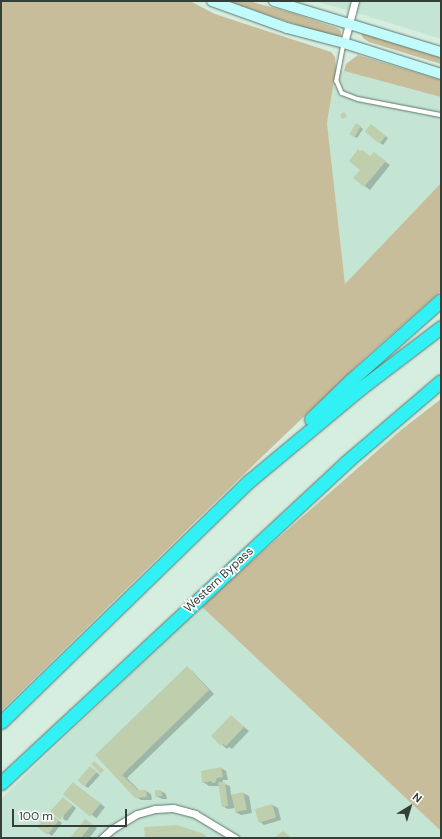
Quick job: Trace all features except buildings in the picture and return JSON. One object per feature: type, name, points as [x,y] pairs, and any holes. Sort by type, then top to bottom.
[{"type":"highway","points":[[1,722],[351,380],[441,300]]},
{"type":"highway","points":[[249,480],[361,388],[441,327]]},
{"type":"highway","name":"Western Bypass","points":[[1,783],[345,463],[400,414],[441,381]]},
{"type":"highway","points":[[400,414],[441,387]]},
{"type":"main road","points":[[212,1],[287,28],[344,43],[441,74]]},
{"type":"main road","points":[[274,1],[441,52]]},
{"type":"street","points":[[344,43],[355,1]]},
{"type":"street","points":[[102,838],[112,829],[137,814],[155,809],[173,808],[195,814],[235,838]]},
{"type":"lane","points":[[344,43],[337,81],[342,93],[358,99],[441,115]]},
{"type":"shaded area","points":[[1,1],[190,1],[215,14],[331,52],[335,57],[336,69],[327,123],[345,284],[441,183],[441,291],[367,356],[1,711]]},
{"type":"shaded area","points":[[227,1],[249,1],[292,13],[337,28],[341,31],[341,35],[339,37],[333,37]]},
{"type":"shaded area","points":[[313,1],[441,1],[441,39],[358,13]]},
{"type":"shaded area","points":[[361,33],[441,58],[441,64],[369,42],[363,38]]},
{"type":"shaded area","points":[[358,55],[441,80],[441,97],[344,71],[346,64]]},
{"type":"shaded area","points":[[336,69],[441,97],[441,183],[345,284],[327,123]]},
{"type":"shaded area","points":[[441,399],[441,831],[201,606],[401,430]]},
{"type":"shaded area","points":[[201,606],[441,831],[441,838],[1,838],[1,799]]}]
